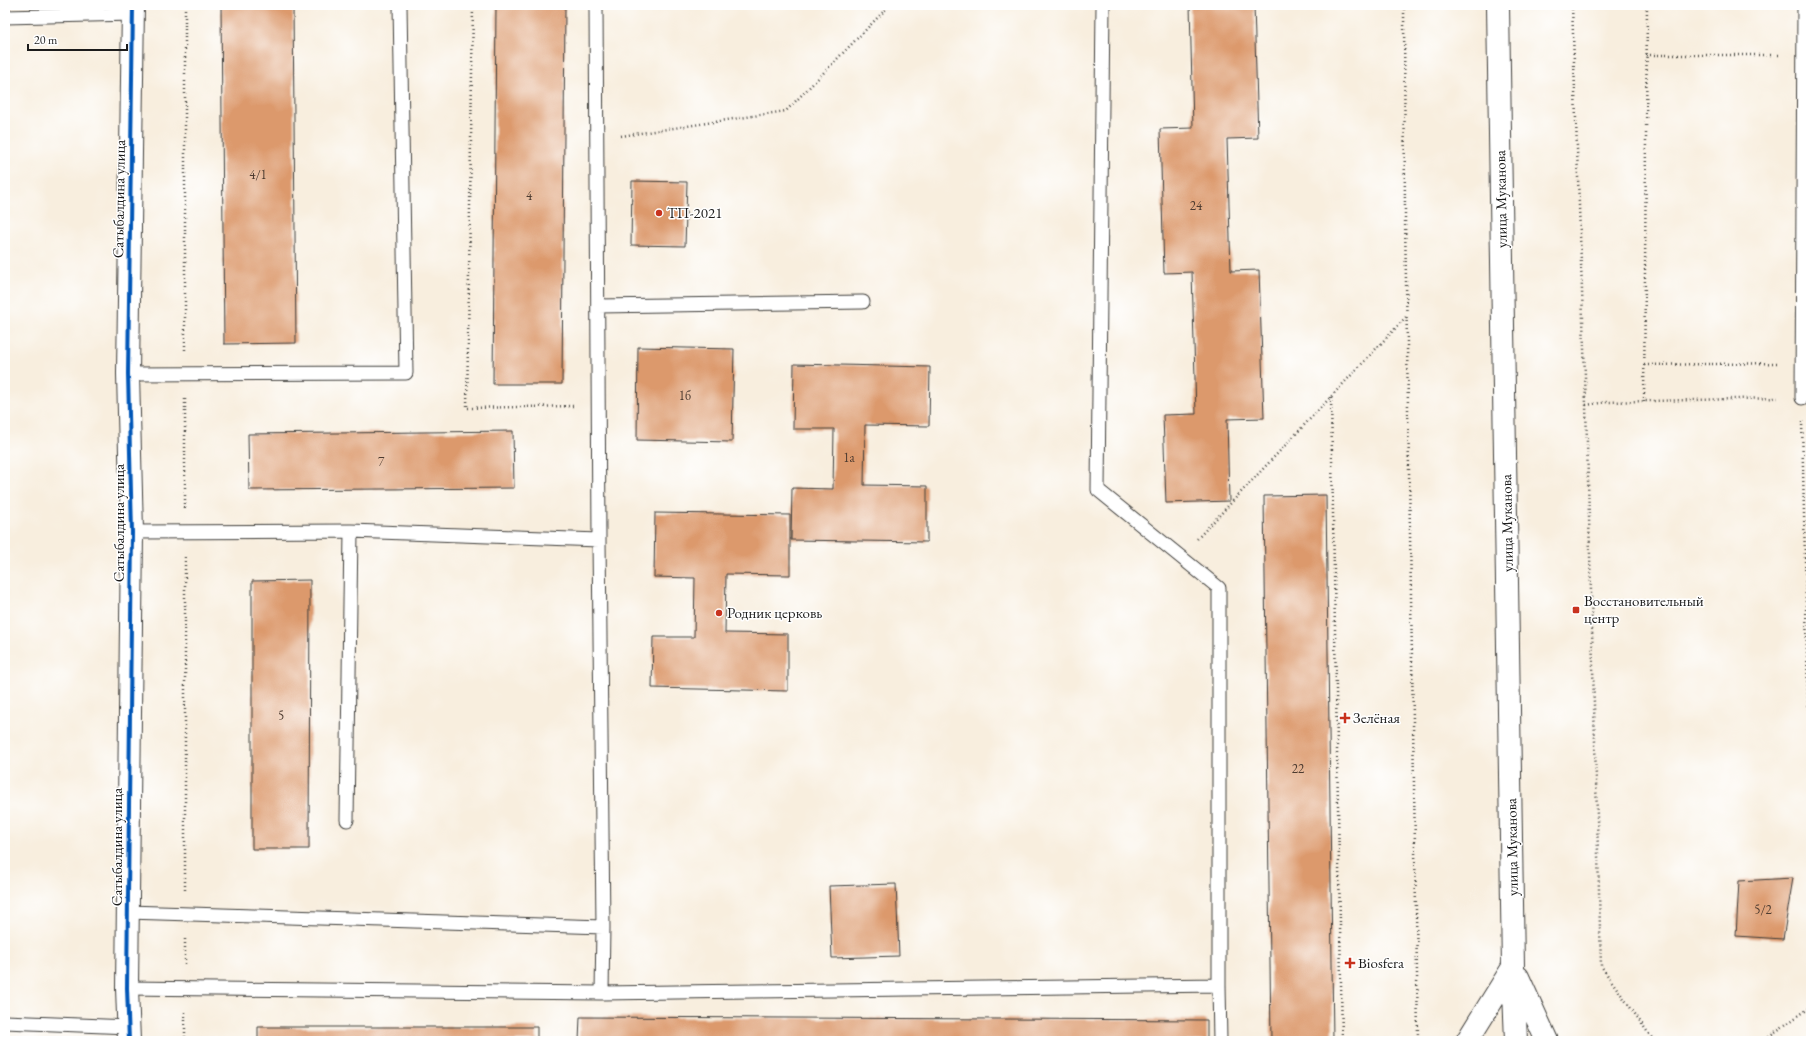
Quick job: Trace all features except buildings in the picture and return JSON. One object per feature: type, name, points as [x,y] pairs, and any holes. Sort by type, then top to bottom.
[{"type":"main road","name":"улица Муканова","points":[[1498,5],[1516,1041]]},
{"type":"main road","name":"Сатыбалдина улица","points":[[129,1034],[127,988],[132,532],[128,374],[133,9]]},
{"type":"main road","points":[[1467,1041],[1514,967]]},
{"type":"main road","points":[[1514,967],[1547,1041]]},
{"type":"lane","points":[[128,374],[406,373],[400,5]]},
{"type":"lane","points":[[596,5],[603,927],[602,993]]},
{"type":"lane","points":[[1103,5],[1098,490],[1219,588],[1220,1041]]},
{"type":"lane","points":[[1802,398],[1804,5]]},
{"type":"lane","points":[[5,17],[133,9]]},
{"type":"lane","points":[[598,306],[863,302]]},
{"type":"lane","points":[[132,532],[351,531],[599,540]]},
{"type":"lane","points":[[347,820],[351,531]]},
{"type":"lane","points":[[128,912],[603,927]]},
{"type":"lane","points":[[127,988],[602,993],[1219,985]]},
{"type":"lane","points":[[5,1022],[129,1034]]},
{"type":"path","points":[[473,5],[467,408],[598,405]]},
{"type":"path","points":[[597,140],[786,111],[890,5]]},
{"type":"path","points":[[1404,5],[1406,317],[1418,1038],[1415,1041]]},
{"type":"path","points":[[1572,5],[1586,405],[1601,966],[1654,1041]]},
{"type":"path","points":[[1644,402],[1647,5]]},
{"type":"path","points":[[1646,54],[1804,55]]},
{"type":"path","points":[[1180,557],[1406,317]]},
{"type":"path","points":[[1644,365],[1802,362]]},
{"type":"path","points":[[1331,397],[1342,1041]]},
{"type":"path","points":[[1586,405],[1802,398],[1811,838]]},
{"type":"path","points":[[1762,1041],[1811,1007]]},
{"type":"cycle path","points":[[129,1041],[127,988],[132,532],[128,374],[133,5]]},
{"type":"place","name":"ТП-2021","points":[[659,213]]},
{"type":"place","name":"Восстановительный центр","points":[[1576,610]]},
{"type":"place","name":"Родник церковь","points":[[719,613]]},
{"type":"place","name":"Зелёная","points":[[1345,718]]},
{"type":"place","name":"Biosfera","points":[[1350,963]]}]
